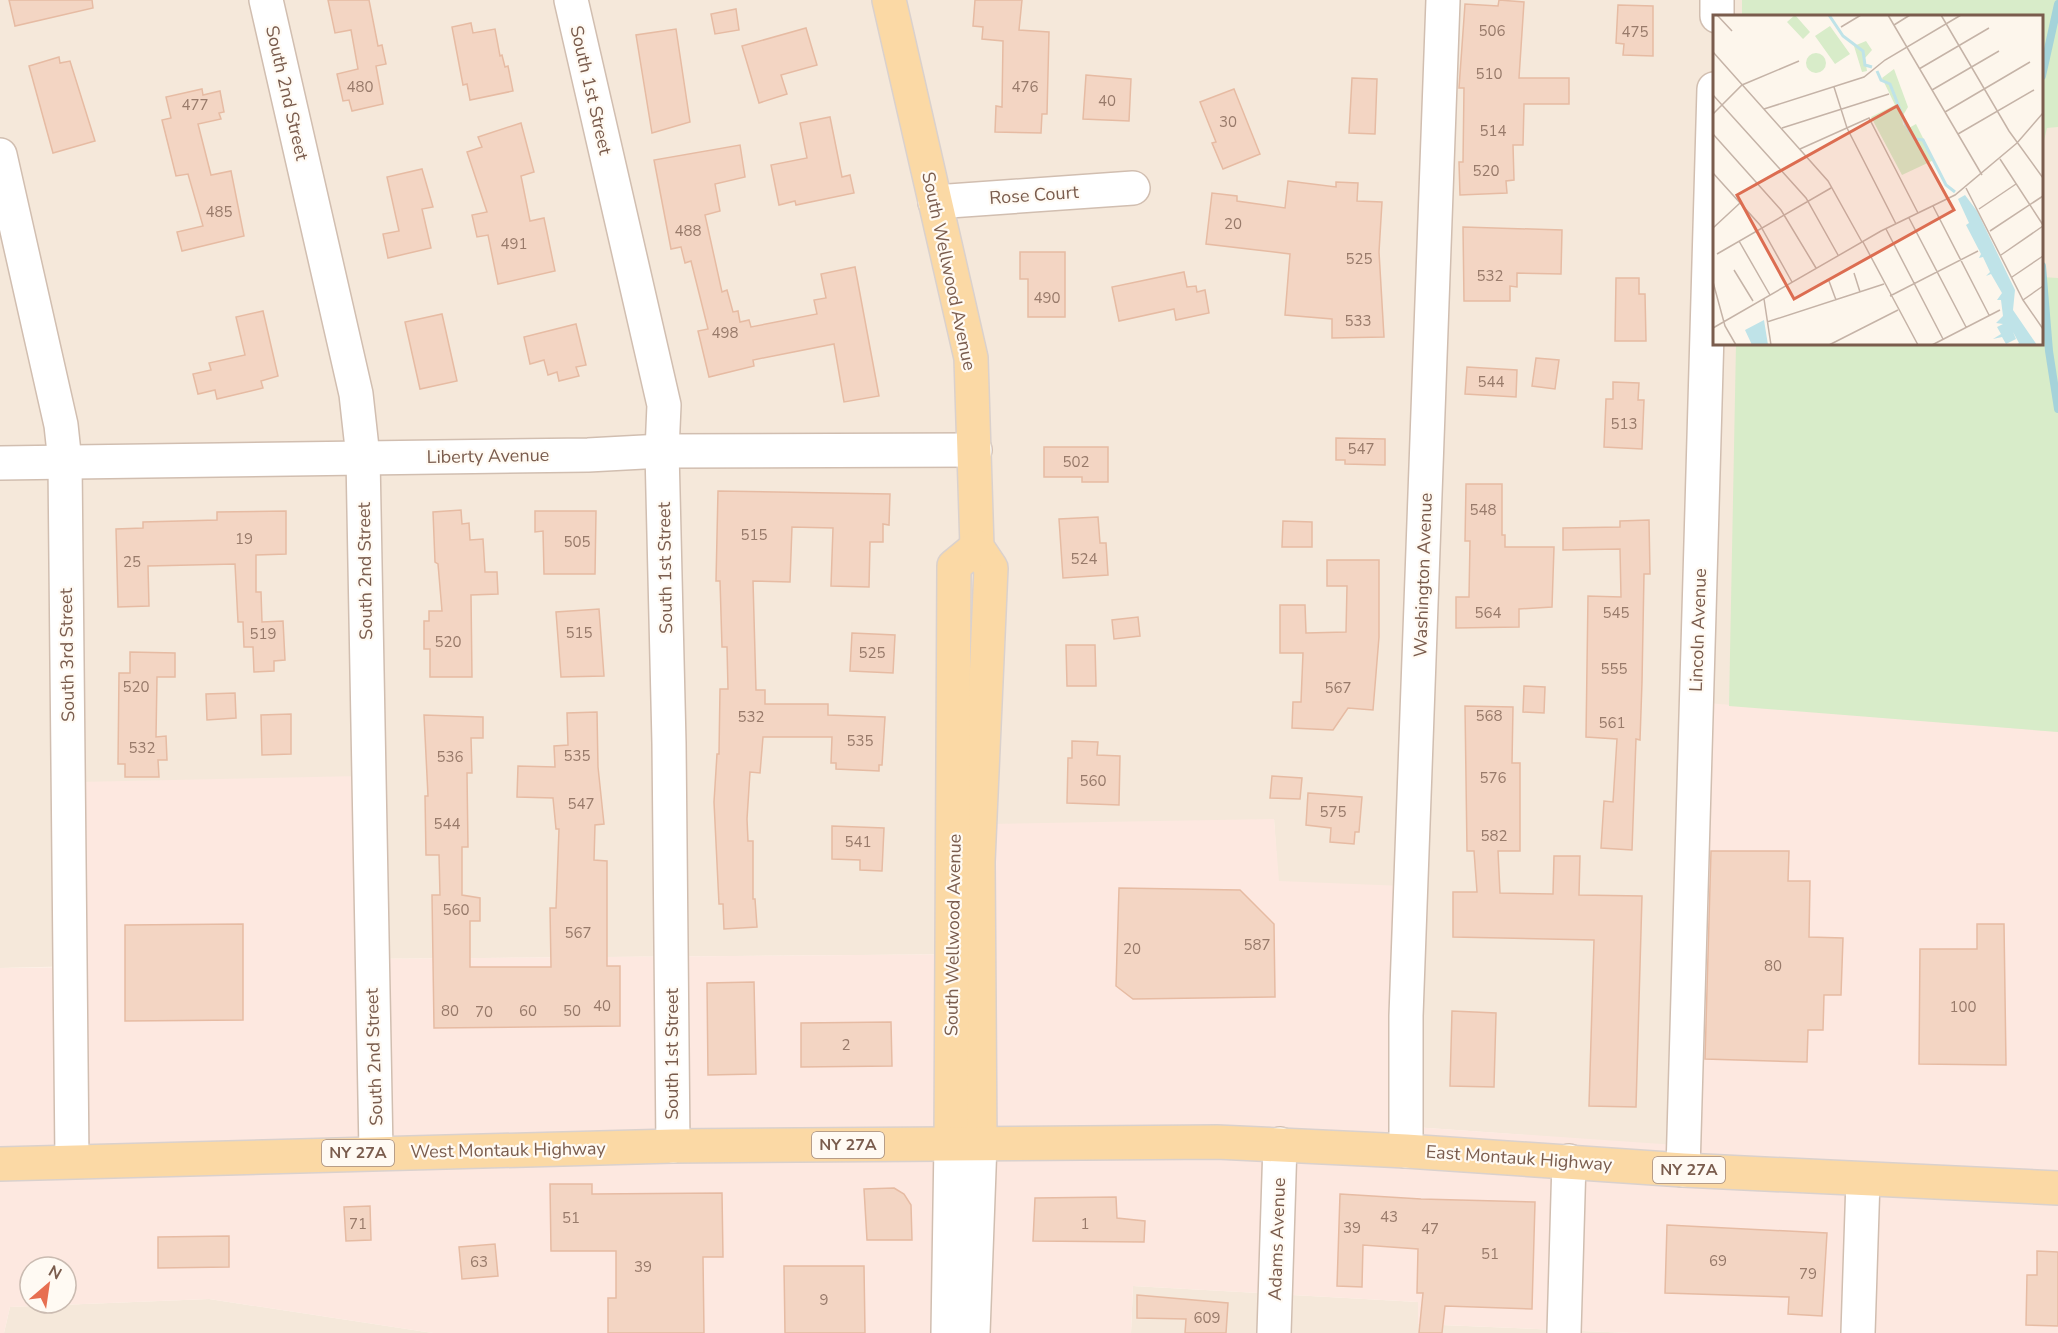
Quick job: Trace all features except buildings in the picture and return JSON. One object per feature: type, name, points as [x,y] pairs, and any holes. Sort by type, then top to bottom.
[{"type":"main road","name":"South Wellwood Avenue","points":[[889,0],[971,358],[977,547],[991,568],[965,1143]]},
{"type":"main road","name":"East Montauk Highway","points":[[965,1143],[1280,1144],[1683,1170],[2058,1188]]},
{"type":"main road","name":"West Montauk Highway","points":[[0,1164],[376,1152],[965,1143]]},
{"type":"street","name":"South 2nd Street","points":[[266,0],[356,394],[363,457],[376,1152]]},
{"type":"street","name":"South 1st Street","points":[[571,0],[664,405],[662,451],[669,732],[673,1146]]},
{"type":"street","name":"Washington Avenue","points":[[1406,1151],[1406,1016],[1443,0]]},
{"type":"street","name":"Lincoln Avenue","points":[[1683,1170],[1713,124]]},
{"type":"street","name":"South 3rd Street","points":[[0,155],[60,425],[65,462],[72,1161]]},
{"type":"street","name":"Rose Court","points":[[935,202],[1132,188]]},
{"type":"street","name":"Liberty Avenue","points":[[0,463],[588,455],[662,451],[975,450]]},
{"type":"street","name":"South Wellwood Avenue","points":[[948,1333],[965,1143]]},
{"type":"street","name":"South Wellwood Avenue","points":[[965,1143],[973,1333]]},
{"type":"street","name":"Adams Avenue","points":[[1274,1333],[1280,1144]]},
{"type":"street","points":[[1564,1333],[1569,1161]]},
{"type":"street","points":[[1858,1333],[1863,1180]]},
{"type":"shaded area","points":[[0,0],[2058,0],[2058,1173],[1399,1126],[1278,881],[1274,819],[986,954],[363,959],[0,968]]},
{"type":"shaded area","points":[[1707,703],[2058,732],[2058,1333],[1631,1333],[1418,1324],[1418,1302],[1133,1286],[1131,1333],[433,1333],[209,1299],[78,1304],[78,1255],[18,1255],[18,1307],[10,1307],[4,1333],[0,1333],[0,968],[80,967],[77,782],[361,776],[363,959],[986,954],[990,824],[1274,819],[1279,881],[1404,886],[1399,1126],[1691,1146]]},
{"type":"shaded area","points":[[1133,1286],[1418,1302],[1418,1324],[1631,1333],[1131,1333]]},
{"type":"shaded area","points":[[209,1299],[433,1333],[4,1333],[10,1307],[18,1307],[18,1315],[78,1315],[78,1304]]},
{"type":"green space","points":[[1742,0],[2058,0],[2058,127],[2047,128],[2043,145],[2043,15],[1742,15]]},
{"type":"green space","points":[[2043,277],[2058,278],[2058,732],[1729,706],[1736,345],[2043,345]]},
{"type":"waterway","points":[[2043,72],[2058,4]]},
{"type":"waterway","points":[[2043,278],[2049,351],[2058,409]]}]
